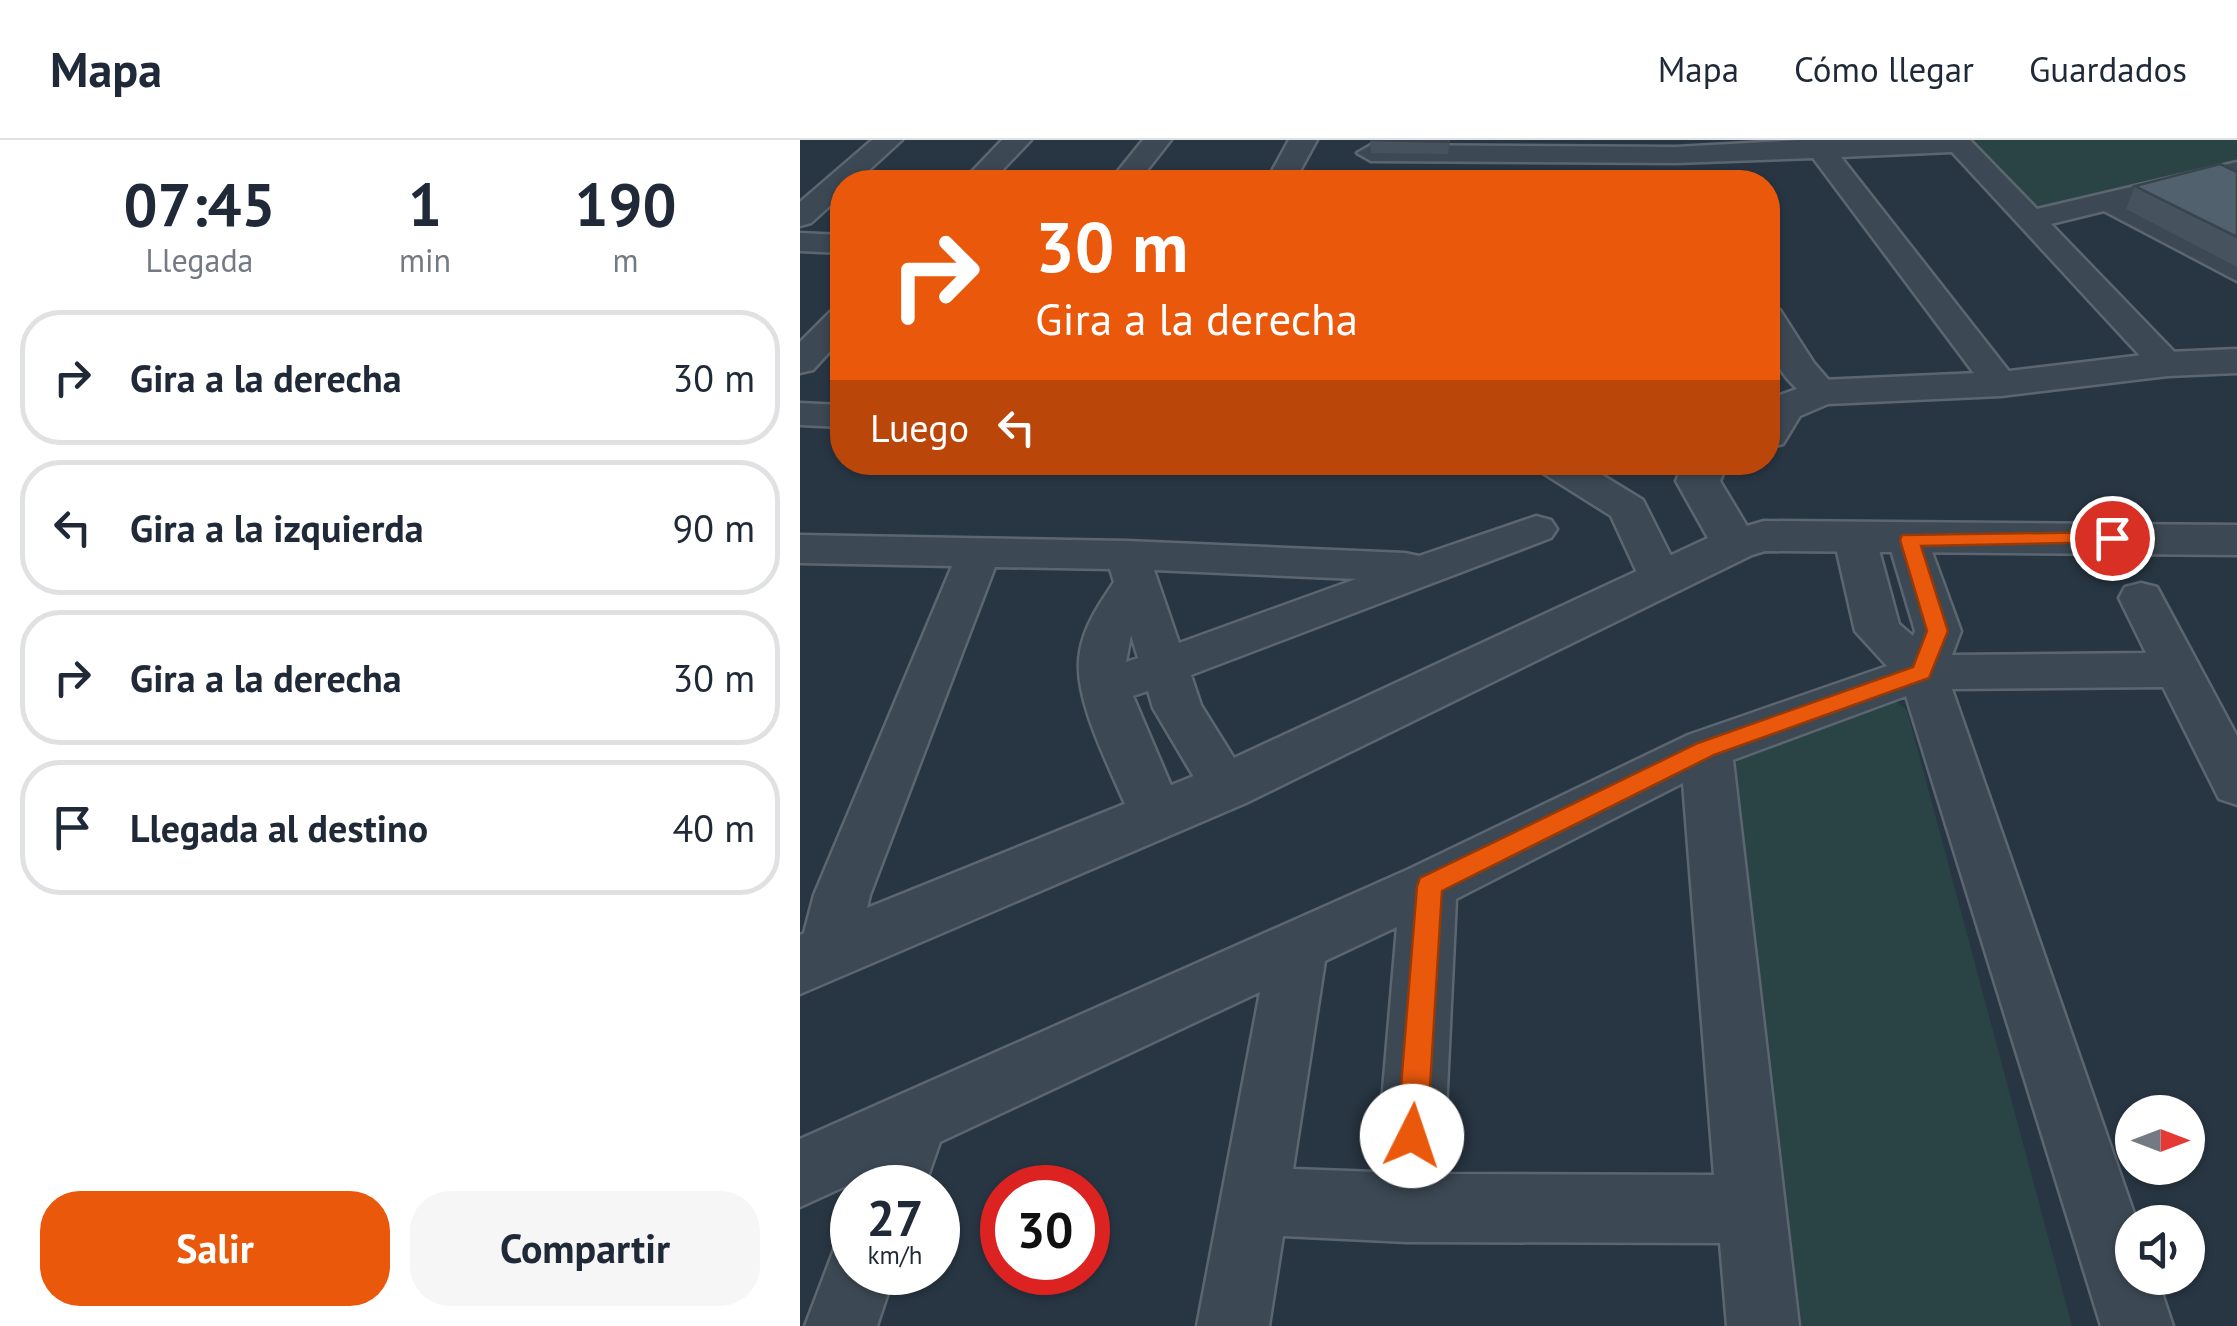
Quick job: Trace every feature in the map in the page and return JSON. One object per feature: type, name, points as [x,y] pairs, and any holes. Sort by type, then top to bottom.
[{"type":"street","points":[[853,170],[888,140]]},
{"type":"street","points":[[987,170],[1016,140]]},
{"type":"street","points":[[1133,170],[1157,140]]},
{"type":"street","points":[[1287,170],[1303,140]]},
{"type":"street","points":[[1371,153],[1449,147],[1956,142],[2160,353],[2237,361]]},
{"type":"street","points":[[1818,146],[1992,371]]},
{"type":"street","points":[[1673,147],[1686,170]]},
{"type":"street","points":[[2033,219],[2231,175]]},
{"type":"street","points":[[800,216],[830,190]]},
{"type":"street","points":[[2110,202],[2237,270]]},
{"type":"street","points":[[800,242],[830,243]]},
{"type":"street","points":[[800,362],[830,331]]},
{"type":"street","points":[[1796,382],[1992,371],[2160,353],[2237,338]]},
{"type":"street","points":[[1780,345],[1796,382],[1780,415]]},
{"type":"street","points":[[800,414],[830,415]]},
{"type":"street","points":[[1569,475],[1628,509],[1661,580]]},
{"type":"street","points":[[1701,475],[1698,481],[1726,527],[1764,536],[2237,540]]},
{"type":"street","points":[[814,959],[1226,787],[1661,580],[1726,527],[1745,475]]},
{"type":"street","points":[[1108,687],[1536,529]]},
{"type":"street","points":[[1855,539],[1878,631],[1922,672],[2137,1326]]},
{"type":"street","points":[[1909,540],[1938,631],[1922,672]]},
{"type":"street","points":[[800,549],[979,552],[1130,570],[1430,568]]},
{"type":"street","points":[[814,959],[979,552]]},
{"type":"street","points":[[1130,570],[1178,708],[1226,787]]},
{"type":"street","points":[[1130,570],[1111,621],[1102,665],[1157,816]]},
{"type":"street","points":[[2141,598],[2237,785]]},
{"type":"street","points":[[800,1173],[1429,886],[1706,749],[1922,672],[2178,670]]},
{"type":"street","points":[[1706,749],[1763,1326]]},
{"type":"street","points":[[1408,1208],[1429,886]]},
{"type":"street","points":[[1234,1326],[1298,944]]},
{"type":"street","points":[[898,1165],[914,1122]]},
{"type":"street","points":[[1255,1201],[1408,1208],[1751,1208]]},
{"type":"street","points":[[841,1326],[852,1295]]},
{"type":"green space","points":[[1961,140],[2237,140],[2237,163],[2038,215]]},
{"type":"green space","points":[[1887,695],[1907,710],[2072,1326],[1745,1326],[1695,761]]},
{"type":"building","points":[[1370,140],[1448,140],[1448,142]]},
{"type":"building","points":[[2220,164],[2237,172],[2237,237],[2135,186]]},
{"type":"route","points":[[1412,1136],[1429,886],[1706,749],[1922,672],[1938,631],[1909,540],[2112,538]]}]
